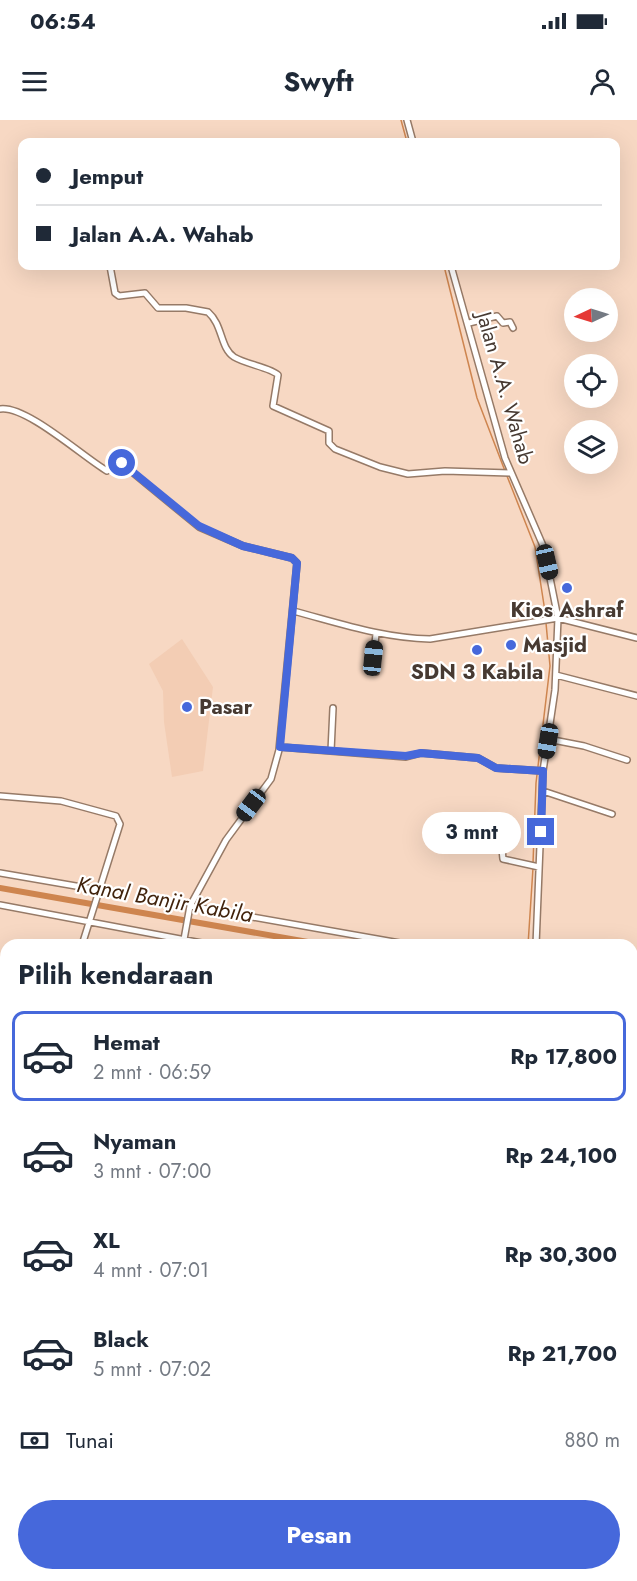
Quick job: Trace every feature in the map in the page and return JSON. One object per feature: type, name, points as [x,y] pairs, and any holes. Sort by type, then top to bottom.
[{"type":"street","points":[[407,120],[412,138]]},
{"type":"street","points":[[111,270],[114,287],[119,296],[145,293],[158,308],[203,310],[213,315],[222,332],[226,348],[234,357],[278,375],[273,405],[324,427],[330,433],[329,443],[335,449],[380,467],[408,474],[445,471],[507,473]]},
{"type":"street","name":"Jalan A.A. Wahab","points":[[452,270],[469,323],[507,473],[544,548],[554,619],[556,675],[548,739],[540,771],[543,790],[535,866],[536,939]]},
{"type":"street","points":[[469,323],[495,316],[503,322],[510,322],[513,328]]},
{"type":"street","points":[[0,409],[11,410],[46,428],[107,471],[117,463],[122,463],[199,526],[243,546],[292,558],[298,566],[280,747],[271,779],[226,840],[190,909],[184,939]]},
{"type":"street","points":[[293,611],[376,634],[430,639],[542,619],[606,628],[637,638]]},
{"type":"street","points":[[376,634],[373,662],[376,672]]},
{"type":"street","points":[[556,675],[637,696]]},
{"type":"street","points":[[331,751],[333,708]]},
{"type":"street","points":[[548,739],[584,746],[627,760]]},
{"type":"street","points":[[280,747],[406,756],[421,753],[478,758],[496,768],[540,771]]},
{"type":"street","points":[[543,790],[612,814]]},
{"type":"street","points":[[0,796],[61,801],[116,816],[120,824],[84,939]]},
{"type":"street","points":[[502,849],[503,859],[535,866]]},
{"type":"street","points":[[0,873],[98,894]]},
{"type":"street","points":[[0,905],[179,939]]},
{"type":"street","points":[[190,909],[374,939]]},
{"type":"shaded area","name":"Pasar","points":[[182,639],[213,687],[203,771],[172,777],[164,722],[163,691],[149,664]]},
{"type":"waterway","points":[[401,120],[406,138]]},
{"type":"waterway","points":[[445,270],[477,398],[505,471]]},
{"type":"waterway","points":[[507,476],[535,547],[546,618]]},
{"type":"waterway","points":[[533,863],[536,783],[550,666],[546,623]]},
{"type":"waterway","points":[[528,939],[533,868]]},
{"type":"waterway","name":"Kanal Banjir Kabila","points":[[0,888],[291,939]]},
{"type":"place","name":"Kios Ashraf","points":[[567,588]]},
{"type":"place","name":"Masjid","points":[[511,645]]},
{"type":"place","name":"SDN 3 Kabila","points":[[477,650]]},
{"type":"place","name":"Pasar","points":[[187,707]]},
{"type":"route","points":[[122,463],[199,526],[229,541],[292,558],[297,563],[280,747],[406,756],[421,753],[478,758],[486,760],[496,768],[540,770],[543,771],[541,832]]}]
